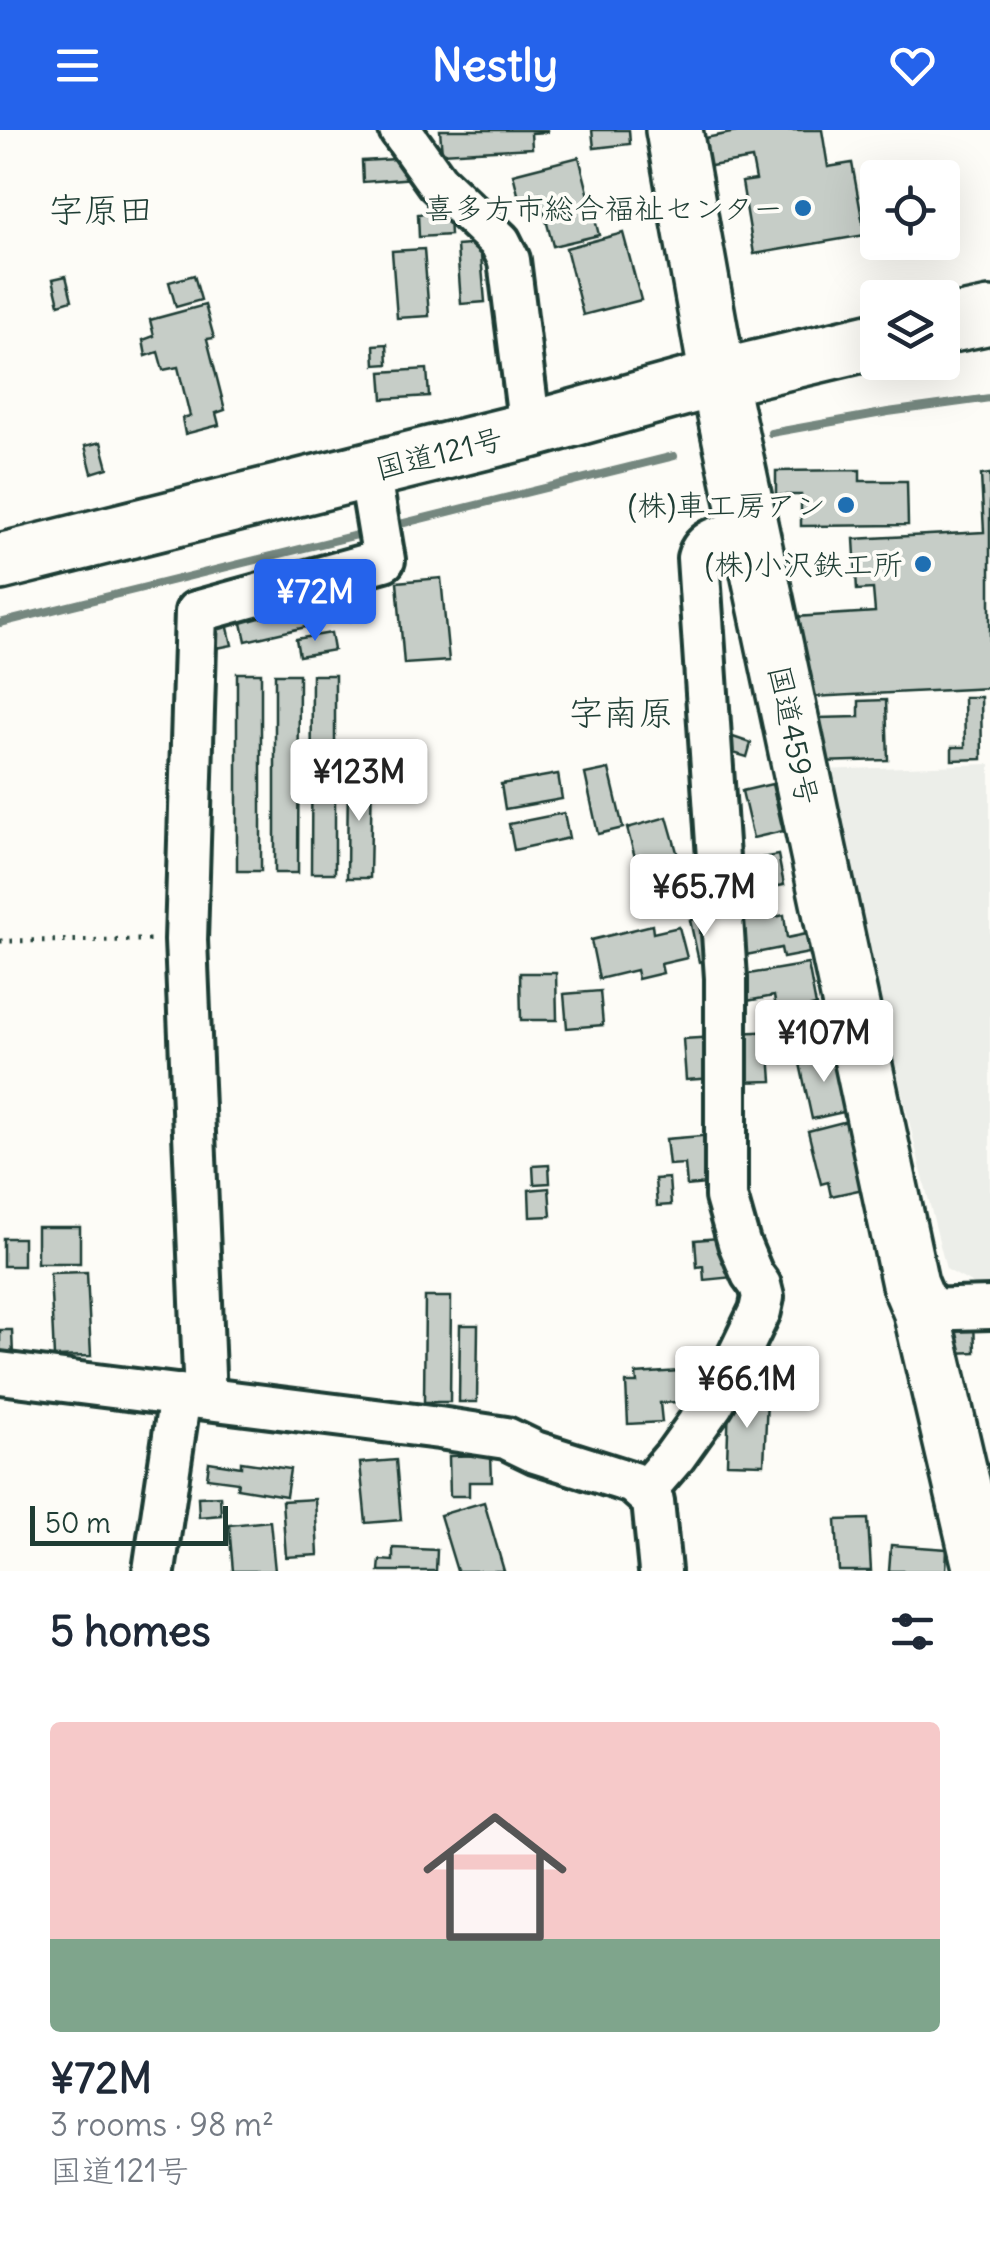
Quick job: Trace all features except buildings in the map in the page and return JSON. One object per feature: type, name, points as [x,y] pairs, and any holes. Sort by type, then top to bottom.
[{"type":"highway","name":"国道459号","points":[[674,130],[718,378],[910,1284],[920,1310],[982,1571]]},
{"type":"highway","points":[[960,322],[990,316]]},
{"type":"highway","name":"国道121号","points":[[0,562],[530,430],[718,378],[860,359]]},
{"type":"street","points":[[400,130],[437,182],[500,242],[508,260],[530,430]]},
{"type":"street","points":[[154,1571],[193,1397],[186,940],[196,612],[384,560],[368,470]]},
{"type":"street","points":[[644,1492],[698,1424],[730,1373],[764,1297],[738,1242],[726,1197],[726,978],[698,558],[701,548],[712,540],[750,531]]},
{"type":"street","points":[[920,1310],[990,1308]]},
{"type":"street","points":[[0,1373],[506,1438],[535,1452],[633,1484],[644,1492],[653,1502],[660,1571]]},
{"type":"path","points":[[0,940],[186,940]]},
{"type":"shaded area","points":[[990,764],[990,1288],[980,1288],[946,1269],[821,770]]},
{"type":"waterway","points":[[771,433],[990,398]]},
{"type":"waterway","points":[[392,526],[674,456]]},
{"type":"waterway","points":[[0,623],[369,532]]},
{"type":"place","name":"喜多方市総合福祉センター","points":[[803,208]]},
{"type":"place","name":"(株)車工房アン","points":[[846,505]]},
{"type":"place","name":"(株)小沢鉄工所","points":[[923,564]]},
{"type":"district","name":"字原田","points":[[101,209]]},
{"type":"district","name":"字南原","points":[[621,712]]}]
